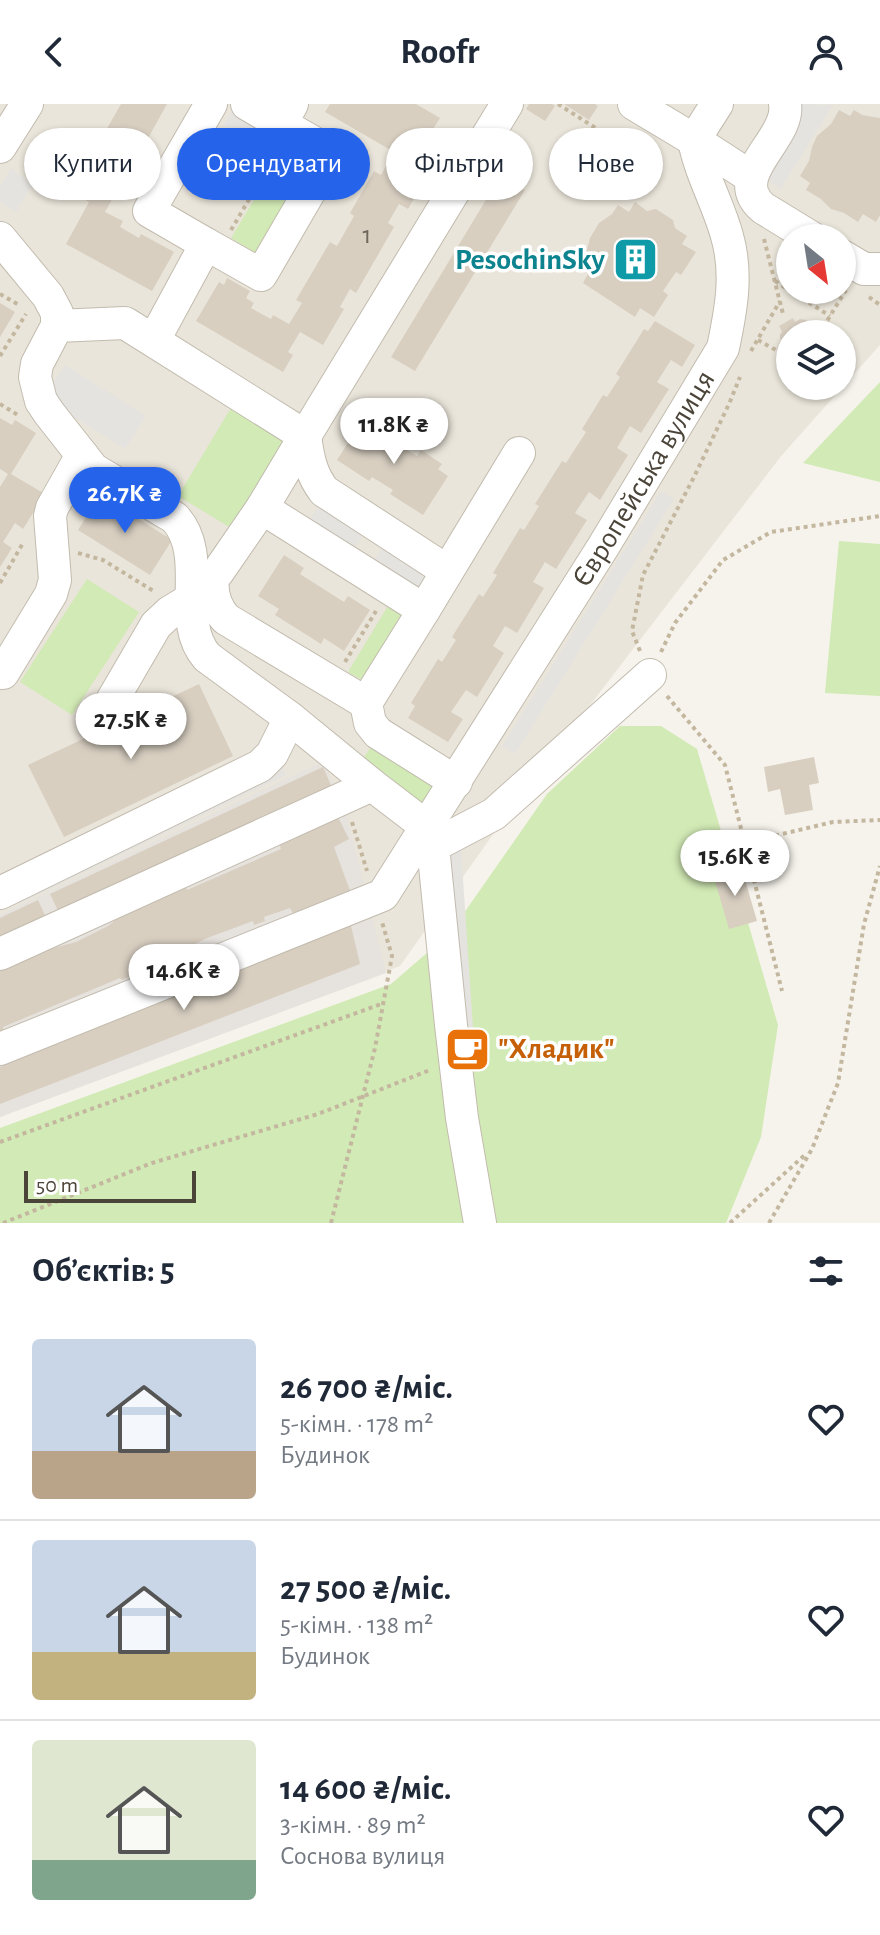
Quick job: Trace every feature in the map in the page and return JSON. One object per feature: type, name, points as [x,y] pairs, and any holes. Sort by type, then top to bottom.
[{"type":"street","points":[[0,147],[27,104]]},
{"type":"street","points":[[211,104],[149,211],[261,275],[332,153],[288,119],[247,104]]},
{"type":"street","points":[[110,704],[156,625],[203,588],[262,508],[507,104]]},
{"type":"street","points":[[634,104],[751,177]]},
{"type":"street","points":[[694,140],[717,104]]},
{"type":"street","points":[[788,108],[751,177],[751,191],[758,204],[790,224]]},
{"type":"street","name":"Європейська вулиця","points":[[0,1049],[383,895],[430,837],[456,782],[723,348],[731,313],[734,274],[727,236],[694,140]]},
{"type":"street","points":[[0,238],[48,296],[57,313],[57,326],[37,364],[37,387],[41,401],[93,469],[175,518],[184,529],[203,588],[194,631],[203,651],[372,785],[430,837],[462,1118],[480,1223]]},
{"type":"street","points":[[154,340],[206,244]]},
{"type":"street","points":[[856,269],[880,269]]},
{"type":"street","points":[[57,326],[125,323],[154,340],[305,436],[310,465],[324,491],[447,571]]},
{"type":"street","points":[[456,782],[378,733],[370,723],[366,703],[519,453]]},
{"type":"street","points":[[3,673],[54,588],[50,516],[82,455]]},
{"type":"street","points":[[262,508],[424,610]]},
{"type":"street","points":[[184,529],[211,539],[240,540]]},
{"type":"street","points":[[203,588],[212,590],[215,603],[226,619],[366,703]]},
{"type":"street","points":[[430,837],[494,814],[650,675]]},
{"type":"street","points":[[0,893],[260,766],[272,754],[290,718]]},
{"type":"street","points":[[0,954],[372,785]]},
{"type":"path","points":[[558,104],[596,128]]},
{"type":"path","points":[[206,244],[225,239],[288,119]]},
{"type":"path","points":[[763,233],[776,285]]},
{"type":"path","points":[[775,281],[830,316]]},
{"type":"path","points":[[746,360],[778,304]]},
{"type":"path","points":[[781,304],[783,314]]},
{"type":"path","points":[[828,320],[834,304]]},
{"type":"path","points":[[0,356],[28,310]]},
{"type":"path","points":[[758,340],[776,350]]},
{"type":"path","points":[[741,374],[694,477],[643,575],[632,631],[650,675],[725,765],[782,991]]},
{"type":"path","points":[[650,675],[675,623],[723,560],[771,532],[880,516]]},
{"type":"path","points":[[332,683],[390,589]]},
{"type":"path","points":[[744,843],[833,822],[880,820]]},
{"type":"path","points":[[769,1223],[812,1149],[838,1083],[864,924],[880,866]]},
{"type":"path","points":[[331,1223],[375,1048],[392,956]]},
{"type":"path","points":[[0,1142],[384,1003]]},
{"type":"path","points":[[3,1223],[152,1163],[318,1114],[455,1061]]},
{"type":"path","points":[[730,1223],[812,1149]]},
{"type":"shaded area","points":[[0,104],[880,104],[880,345],[856,372],[856,320],[776,320],[776,400],[831,400],[782,455],[518,799],[400,966],[0,1117]]},
{"type":"shaded area","points":[[779,104],[833,105],[781,189],[741,165]]},
{"type":"shaded area","points":[[234,108],[268,128],[228,128],[223,125]]},
{"type":"shaded area","points":[[11,168],[24,179],[24,198],[16,212],[0,202],[0,187]]},
{"type":"shaded area","points":[[65,365],[146,416],[125,449],[44,398]]},
{"type":"shaded area","points":[[661,491],[674,499],[515,754],[502,746]]},
{"type":"shaded area","points":[[324,498],[369,526],[350,555],[305,527]]},
{"type":"shaded area","points":[[388,538],[439,571],[420,600],[369,568]]},
{"type":"shaded area","points":[[279,760],[286,775],[19,904],[11,890]]},
{"type":"shaded area","points":[[323,761],[345,809],[386,973],[0,1117],[0,915]]},
{"type":"shaded area","points":[[461,849],[473,1028],[453,1029],[441,850]]},
{"type":"green space","points":[[254,200],[292,200],[259,255],[231,238]]},
{"type":"green space","points":[[880,382],[880,482],[803,463]]},
{"type":"green space","points":[[232,406],[290,441],[236,531],[178,496]]},
{"type":"green space","points":[[839,541],[880,544],[880,696],[825,693]]},
{"type":"green space","points":[[87,579],[139,612],[72,715],[20,682]]},
{"type":"green space","points":[[391,601],[412,613],[369,684],[348,672]]},
{"type":"green space","points":[[620,726],[661,726],[697,749],[778,1025],[761,1137],[726,1223],[0,1223],[0,1128],[391,984],[450,933],[547,794]]},
{"type":"green space","points":[[375,741],[446,783],[427,816],[360,763]]},
{"type":"building","points":[[121,104],[167,104],[154,128],[107,128]]},
{"type":"building","points":[[330,104],[416,104],[440,118],[434,128],[386,128],[386,147],[370,138],[370,128],[353,128],[325,112]]},
{"type":"building","points":[[529,104],[555,106],[545,121],[526,109]]},
{"type":"building","points":[[564,104],[595,104],[598,106],[589,120]]},
{"type":"building","points":[[839,110],[850,116],[854,110],[862,115],[880,118],[880,215],[876,222],[863,214],[858,222],[831,209],[806,190],[810,183],[800,176],[809,161],[817,136],[831,124]]},
{"type":"building","points":[[386,166],[386,200],[413,200],[408,209],[399,204],[388,223],[394,227],[356,293],[350,289],[340,307],[344,309],[323,345],[300,332],[288,352],[293,355],[283,372],[196,321],[219,282],[224,285],[227,278],[250,291],[246,298],[254,303],[251,308],[289,324],[302,303],[296,300],[330,242],[337,246],[354,216],[350,213],[357,200],[370,200],[370,178],[374,171],[381,175]]},
{"type":"building","points":[[85,200],[112,200],[105,212],[123,221],[120,227],[139,238],[141,234],[174,252],[152,291],[66,244],[89,202]]},
{"type":"building","points":[[486,200],[519,200],[415,371],[391,357]]},
{"type":"building","name":"PesochinSky","points":[[635,202],[647,211],[656,209],[673,220],[675,228],[687,236],[682,244],[696,252],[681,275],[676,272],[663,291],[668,295],[654,317],[640,308],[635,317],[583,283],[588,274],[578,267],[599,223],[612,214],[618,205],[629,212]]},
{"type":"building","points":[[0,303],[15,312],[0,337]]},
{"type":"building","points":[[655,321],[695,345],[682,367],[671,360],[657,382],[669,389],[641,433],[630,426],[617,448],[628,455],[600,500],[589,492],[575,513],[587,520],[556,569],[545,562],[533,582],[544,588],[517,633],[505,626],[493,646],[504,653],[477,697],[466,690],[451,712],[463,719],[448,742],[408,718],[415,706],[411,703],[438,659],[442,662],[456,640],[452,637],[479,594],[483,597],[497,575],[493,573],[520,528],[524,530],[539,506],[535,504],[562,461],[566,463],[586,432],[582,429],[603,395],[607,397],[620,377],[616,374],[644,329],[648,331]]},
{"type":"building","points":[[0,418],[12,425],[15,420],[36,433],[11,474],[45,494],[23,529],[15,523],[3,542],[12,548],[0,567],[0,487],[8,474],[0,469]]},
{"type":"building","points":[[362,421],[373,429],[377,422],[397,435],[394,442],[417,456],[421,450],[442,464],[438,469],[448,476],[423,515],[390,494],[393,490],[372,477],[369,481],[337,460]]},
{"type":"building","points":[[100,495],[172,540],[150,575],[78,530]]},
{"type":"building","points":[[284,555],[304,568],[300,574],[344,602],[348,596],[370,610],[344,651],[324,638],[321,644],[275,615],[279,609],[258,596]]},
{"type":"building","points":[[199,684],[233,756],[64,837],[28,765]]},
{"type":"building","points":[[814,757],[819,783],[809,785],[813,810],[785,815],[780,789],[768,792],[764,767]]},
{"type":"building","points":[[323,767],[333,790],[61,917],[50,894]]},
{"type":"building","points":[[336,813],[349,839],[334,847],[352,896],[295,917],[290,908],[264,917],[265,921],[254,925],[253,921],[207,938],[122,980],[120,978],[3,1027],[4,1032],[0,1034],[0,971],[50,949],[76,942],[108,926],[144,897],[183,880],[187,890],[281,849],[277,836]]},
{"type":"building","points":[[741,866],[757,921],[729,929],[713,874]]},
{"type":"building","points":[[38,900],[48,922],[0,945],[0,918]]},
{"type":"building","points":[[351,926],[360,964],[0,1104],[0,1067],[333,929]]},
{"type":"place","name":"PesochinSky","points":[[636,260]]},
{"type":"place","name":"\"Хладик\"","points":[[467,1049]]}]
